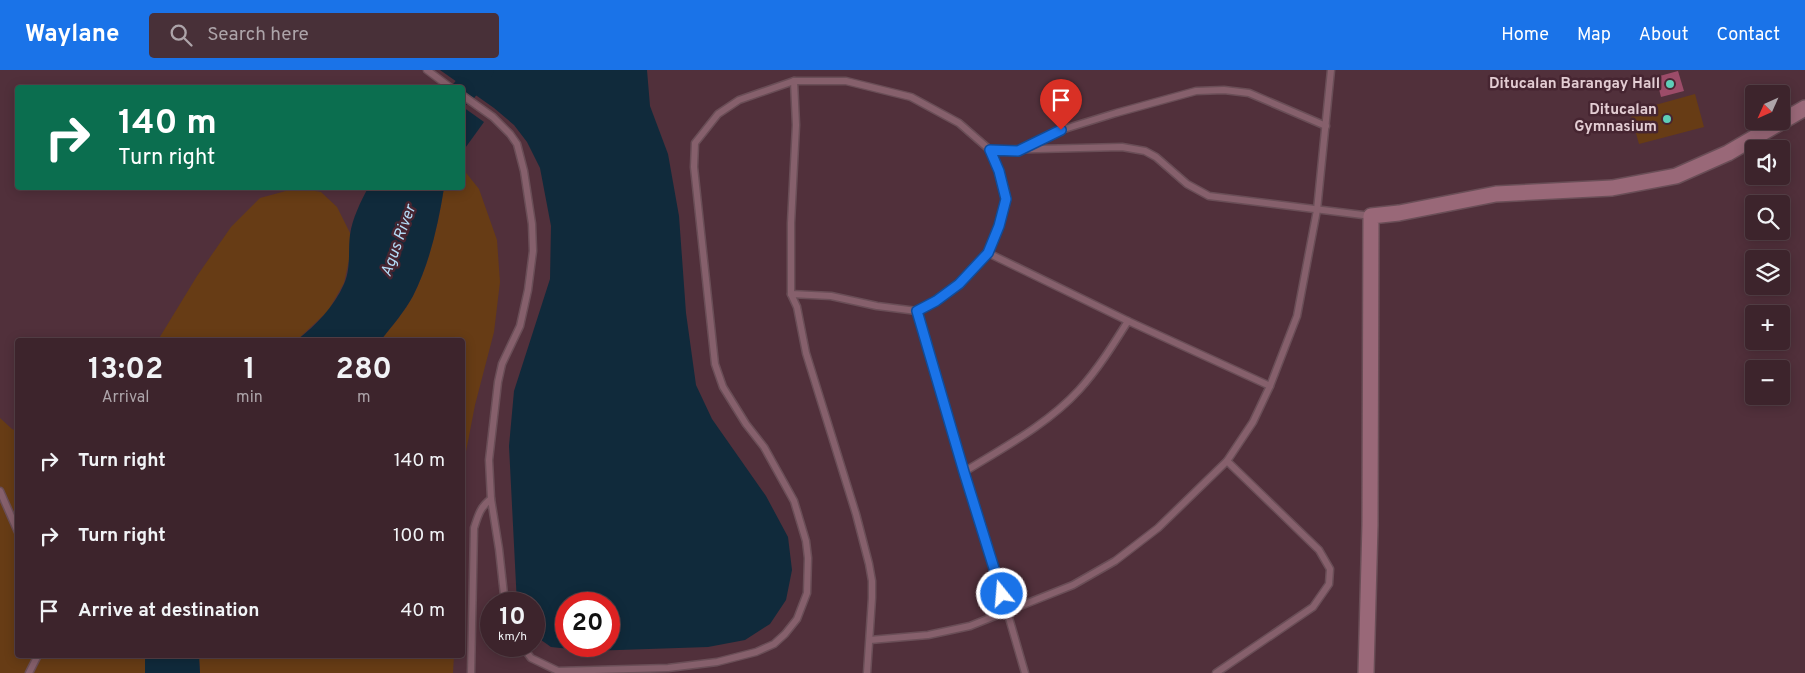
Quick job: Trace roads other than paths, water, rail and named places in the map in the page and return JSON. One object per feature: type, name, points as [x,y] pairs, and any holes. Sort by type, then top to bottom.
[{"type":"street","points":[[1366,673],[1370,525],[1371,216],[1399,213],[1496,194],[1612,188],[1676,176],[1728,153],[1805,108]]},
{"type":"lane","points":[[870,640],[928,635],[970,626],[1073,585],[1115,561],[1158,528],[1227,461],[1253,422],[1270,386],[1297,316],[1317,210],[1331,70]]},
{"type":"lane","points":[[428,71],[447,85]]},
{"type":"lane","points":[[794,81],[796,125],[791,223],[791,294],[797,307],[806,353],[869,564],[872,581],[867,673]]},
{"type":"lane","points":[[530,657],[558,671],[668,668],[717,662],[756,652],[774,644],[797,619],[807,593],[808,558],[804,533],[794,501],[764,447],[742,418],[723,387],[715,364],[694,153],[695,143],[718,114],[739,100],[794,81],[846,81],[911,97],[959,123],[990,150],[999,171],[1006,199],[999,226],[988,253],[959,284],[936,301],[917,311],[877,306],[831,296],[791,294]]},
{"type":"lane","points":[[1018,151],[1061,130],[1196,91],[1224,90],[1248,93],[1326,126]]},
{"type":"lane","points":[[465,97],[493,117],[510,134],[520,152],[530,214],[533,251],[528,290],[520,326],[502,364],[498,382],[489,460],[491,499],[504,592]]},
{"type":"lane","points":[[990,150],[1122,148],[1145,150],[1187,184],[1209,196],[1371,216]]},
{"type":"lane","points":[[988,253],[1128,321],[1270,386]]},
{"type":"lane","points":[[917,311],[1025,673]]},
{"type":"lane","points":[[964,472],[1023,436],[1079,391],[1104,359],[1128,321]]},
{"type":"lane","points":[[1216,673],[1313,607],[1329,584],[1330,569],[1319,550],[1227,461]]},
{"type":"lane","points":[[0,491],[15,525]]},
{"type":"lane","points":[[471,673],[474,528],[478,514],[491,499]]},
{"type":"lane","points":[[29,673],[36,658]]},
{"type":"water","points":[[440,70],[647,70],[650,106],[668,154],[679,216],[686,313],[696,385],[712,419],[766,496],[788,537],[792,570],[786,600],[770,624],[745,640],[708,647],[620,650],[620,592],[555,592],[555,647],[551,647],[545,643],[545,592],[516,592],[509,446],[514,391],[550,279],[551,226],[540,168],[527,142],[514,125],[494,108],[465,88],[465,85],[461,85]]},
{"type":"water","points":[[465,108],[484,122],[465,148]]},
{"type":"water","points":[[367,190],[444,190],[433,243],[419,283],[402,313],[383,338],[299,338],[324,315],[344,284],[348,266],[351,229],[357,210]]},
{"type":"water","points":[[145,658],[199,658],[200,673],[145,673]]},
{"type":"waterway","name":"Agus River","points":[[465,89],[481,70]]},
{"type":"place","name":"Ditucalan Barangay Hall","points":[[1670,84]]},
{"type":"place","name":"Ditucalan Gymnasium","points":[[1667,119]]}]
